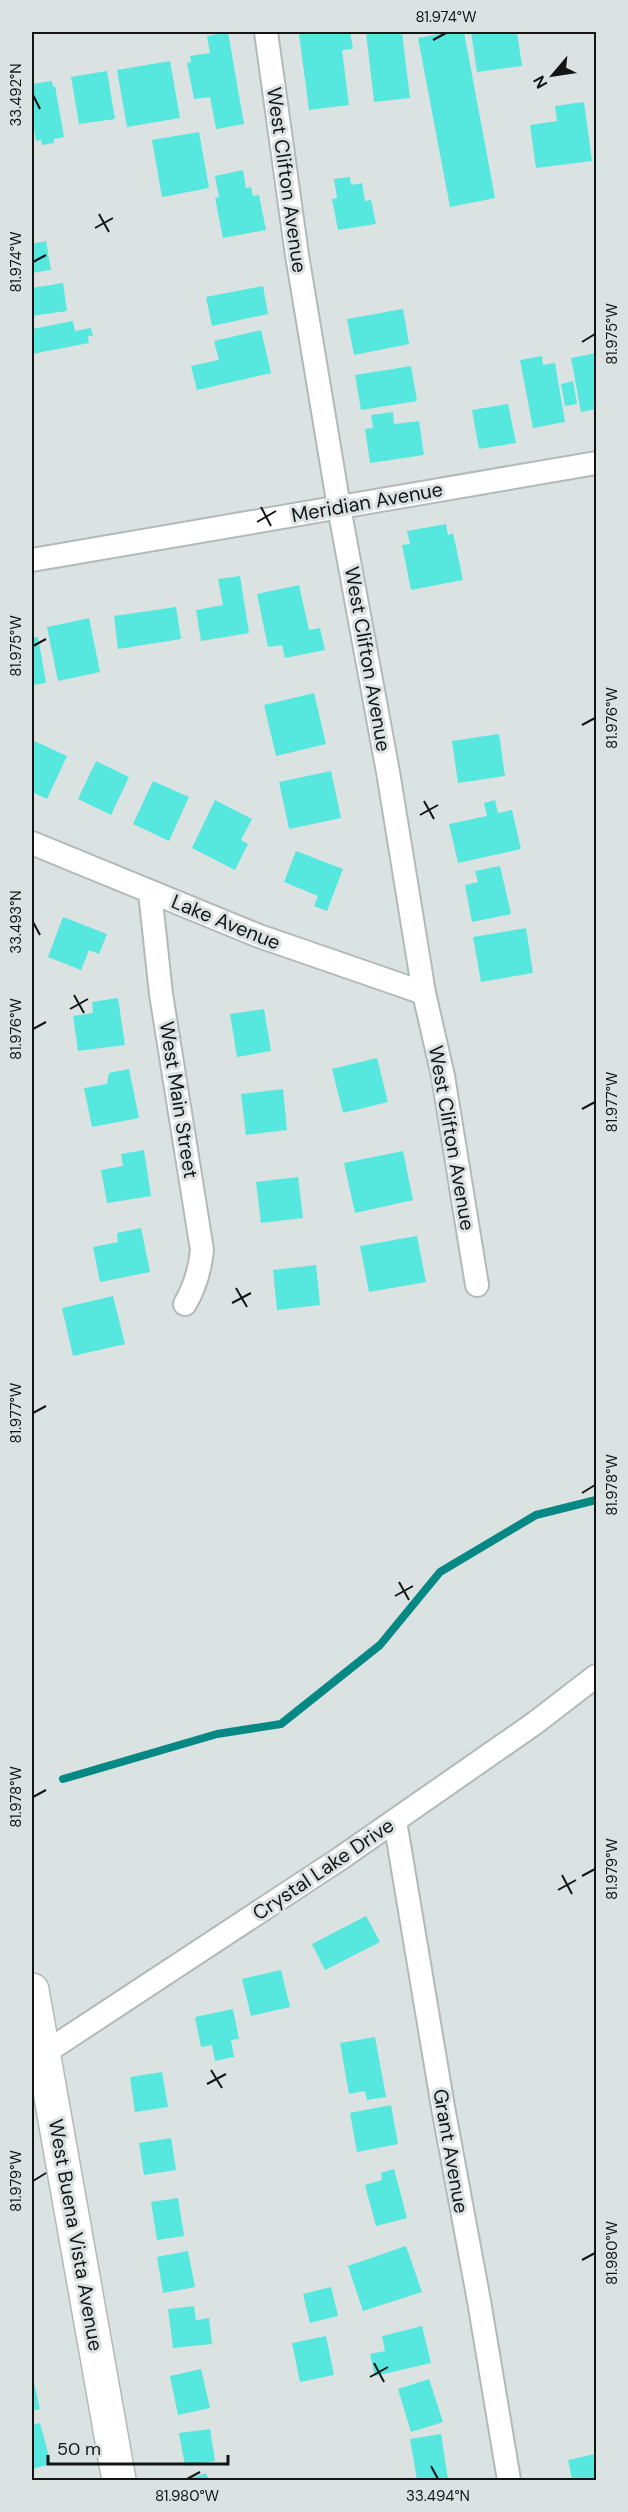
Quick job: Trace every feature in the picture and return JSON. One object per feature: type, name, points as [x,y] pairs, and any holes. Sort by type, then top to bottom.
[{"type":"street","name":"West Clifton Avenue","points":[[266,32],[297,255],[339,507],[388,772],[424,993],[443,1076],[477,1285]]},
{"type":"street","name":"Meridian Avenue","points":[[32,560],[597,463]]},
{"type":"street","name":"Lake Avenue","points":[[32,843],[259,936],[424,993]]},
{"type":"street","name":"West Main Street","points":[[150,892],[161,994],[202,1241],[200,1268],[193,1291],[185,1304]]},
{"type":"street","name":"Crystal Lake Drive","points":[[43,2054],[395,1821],[535,1723],[597,1676]]},
{"type":"street","name":"Grant Avenue","points":[[395,1821],[509,2481]]},
{"type":"street","name":"West Buena Vista Avenue","points":[[32,1990],[119,2481]]},
{"type":"building","points":[[228,32],[244,124],[216,129],[210,97],[194,99],[187,63],[191,62],[190,56],[210,53],[207,36]]},
{"type":"building","points":[[350,32],[353,49],[342,50],[349,105],[309,110],[299,34]]},
{"type":"building","points":[[366,32],[402,32],[410,98],[374,102]]},
{"type":"building","points":[[450,32],[464,32],[495,198],[450,207],[418,38]]},
{"type":"building","points":[[471,32],[517,32],[522,66],[477,72]]},
{"type":"building","points":[[170,61],[180,118],[127,127],[117,70]]},
{"type":"building","points":[[107,71],[115,119],[79,124],[71,77]]},
{"type":"building","points":[[52,81],[53,87],[55,86],[64,137],[54,139],[54,143],[42,145],[41,140],[36,141],[32,115],[32,84]]},
{"type":"building","points":[[584,102],[592,161],[536,168],[530,125],[557,121],[555,106]]},
{"type":"building","points":[[199,132],[209,188],[162,197],[152,140]]},
{"type":"building","points":[[243,170],[246,188],[251,187],[253,196],[259,195],[266,230],[223,238],[215,198],[219,197],[215,176]]},
{"type":"building","points":[[350,177],[351,185],[362,183],[365,201],[371,200],[376,224],[338,230],[332,199],[337,198],[334,179]]},
{"type":"building","points":[[46,241],[51,270],[32,273],[32,244]]},
{"type":"building","points":[[63,283],[67,311],[32,316],[32,288]]},
{"type":"building","points":[[263,286],[268,314],[212,326],[206,297]]},
{"type":"building","points":[[403,309],[409,344],[354,355],[347,319]]},
{"type":"building","points":[[73,321],[75,331],[91,328],[93,336],[88,336],[89,343],[32,354],[32,329]]},
{"type":"building","points":[[261,330],[271,373],[197,390],[191,366],[219,360],[214,341]]},
{"type":"building","points":[[596,353],[596,409],[581,412],[571,358]]},
{"type":"building","points":[[542,356],[543,365],[555,363],[565,422],[533,428],[520,360]]},
{"type":"building","points":[[411,366],[417,401],[361,410],[355,375]]},
{"type":"building","points":[[573,381],[577,404],[565,406],[561,384]]},
{"type":"building","points":[[508,404],[516,443],[479,449],[472,410]]},
{"type":"building","points":[[393,412],[394,424],[419,421],[424,455],[370,463],[365,429],[373,428],[371,415]]},
{"type":"building","points":[[446,524],[448,535],[453,533],[463,580],[411,590],[402,545],[410,544],[407,531]]},
{"type":"building","points":[[240,576],[249,633],[201,641],[196,610],[223,605],[218,579]]},
{"type":"building","points":[[299,585],[309,630],[320,628],[325,650],[285,658],[282,645],[268,647],[257,594]]},
{"type":"building","points":[[176,607],[181,639],[118,649],[114,616]]},
{"type":"building","points":[[89,618],[100,672],[58,681],[47,627]]},
{"type":"building","points":[[38,637],[46,683],[32,685],[32,638]]},
{"type":"building","points":[[314,693],[326,744],[276,756],[264,705]]},
{"type":"building","points":[[499,734],[505,776],[458,783],[452,741]]},
{"type":"building","points":[[32,740],[67,756],[47,799],[32,792]]},
{"type":"building","points":[[96,761],[129,777],[111,815],[78,799]]},
{"type":"building","points":[[331,771],[341,818],[289,829],[279,782]]},
{"type":"building","points":[[153,781],[189,797],[169,841],[133,824]]},
{"type":"building","points":[[215,800],[252,819],[241,840],[248,844],[235,870],[192,848]]},
{"type":"building","points":[[495,800],[498,813],[512,810],[521,849],[458,863],[449,824],[487,816],[484,803]]},
{"type":"building","points":[[296,851],[343,869],[327,911],[314,906],[318,896],[284,882]]},
{"type":"building","points":[[500,866],[511,914],[472,922],[465,885],[478,882],[475,871]]},
{"type":"building","points":[[63,917],[107,934],[99,954],[89,950],[81,970],[48,957]]},
{"type":"building","points":[[526,928],[533,973],[481,982],[473,937]]},
{"type":"building","points":[[118,998],[125,1045],[78,1051],[73,1016],[93,1013],[92,1002]]},
{"type":"building","points":[[264,1009],[271,1051],[237,1057],[230,1014]]},
{"type":"building","points":[[377,1058],[388,1102],[343,1113],[332,1069]]},
{"type":"building","points":[[129,1069],[139,1118],[92,1127],[84,1088],[107,1084],[109,1073]]},
{"type":"building","points":[[283,1089],[287,1130],[246,1135],[241,1094]]},
{"type":"building","points":[[144,1150],[151,1196],[107,1203],[101,1170],[123,1166],[121,1154]]},
{"type":"building","points":[[403,1151],[413,1200],[355,1213],[344,1163]]},
{"type":"building","points":[[298,1177],[303,1218],[261,1223],[256,1182]]},
{"type":"building","points":[[141,1228],[150,1272],[100,1282],[93,1247],[118,1242],[117,1233]]},
{"type":"building","points":[[417,1236],[426,1282],[369,1292],[360,1246]]},
{"type":"building","points":[[316,1265],[320,1305],[277,1310],[273,1270]]},
{"type":"building","points":[[113,1296],[125,1344],[73,1356],[62,1308]]},
{"type":"building","points":[[366,1916],[380,1942],[325,1970],[312,1944]]},
{"type":"building","points":[[281,1970],[290,2007],[251,2016],[242,1979]]},
{"type":"building","points":[[233,2009],[239,2039],[231,2040],[234,2057],[215,2061],[212,2045],[201,2047],[195,2017]]},
{"type":"building","points":[[375,2037],[386,2097],[367,2100],[365,2091],[349,2094],[340,2043]]},
{"type":"building","points":[[162,2072],[168,2107],[135,2112],[130,2077]]},
{"type":"building","points":[[391,2105],[398,2144],[357,2152],[350,2113]]},
{"type":"building","points":[[171,2138],[176,2170],[144,2175],[139,2143]]},
{"type":"building","points":[[394,2169],[407,2218],[376,2226],[365,2185],[382,2180],[381,2173]]},
{"type":"building","points":[[178,2198],[184,2236],[157,2240],[151,2202]]},
{"type":"building","points":[[406,2246],[422,2292],[363,2311],[348,2266]]},
{"type":"building","points":[[188,2251],[195,2287],[163,2293],[157,2257]]},
{"type":"building","points":[[331,2287],[338,2316],[310,2323],[303,2294]]},
{"type":"building","points":[[194,2306],[196,2320],[209,2318],[212,2344],[173,2348],[168,2309]]},
{"type":"building","points":[[422,2326],[431,2363],[375,2376],[370,2354],[385,2351],[382,2336]]},
{"type":"building","points":[[326,2336],[334,2375],[300,2382],[292,2343]]},
{"type":"building","points":[[201,2369],[210,2408],[178,2415],[170,2376]]},
{"type":"building","points":[[32,2374],[40,2409],[32,2411]]},
{"type":"building","points":[[429,2379],[443,2422],[411,2432],[398,2389]]},
{"type":"building","points":[[40,2423],[51,2464],[32,2469],[32,2425]]},
{"type":"building","points":[[210,2429],[215,2461],[185,2466],[179,2433]]},
{"type":"building","points":[[441,2434],[448,2479],[417,2480],[410,2439]]},
{"type":"building","points":[[596,2454],[596,2480],[572,2480],[568,2460]]},
{"type":"building","points":[[206,2473],[209,2480],[184,2480]]},
{"type":"waterway","points":[[63,1779],[217,1734],[281,1724],[380,1645],[440,1572],[536,1515],[596,1500]]}]
